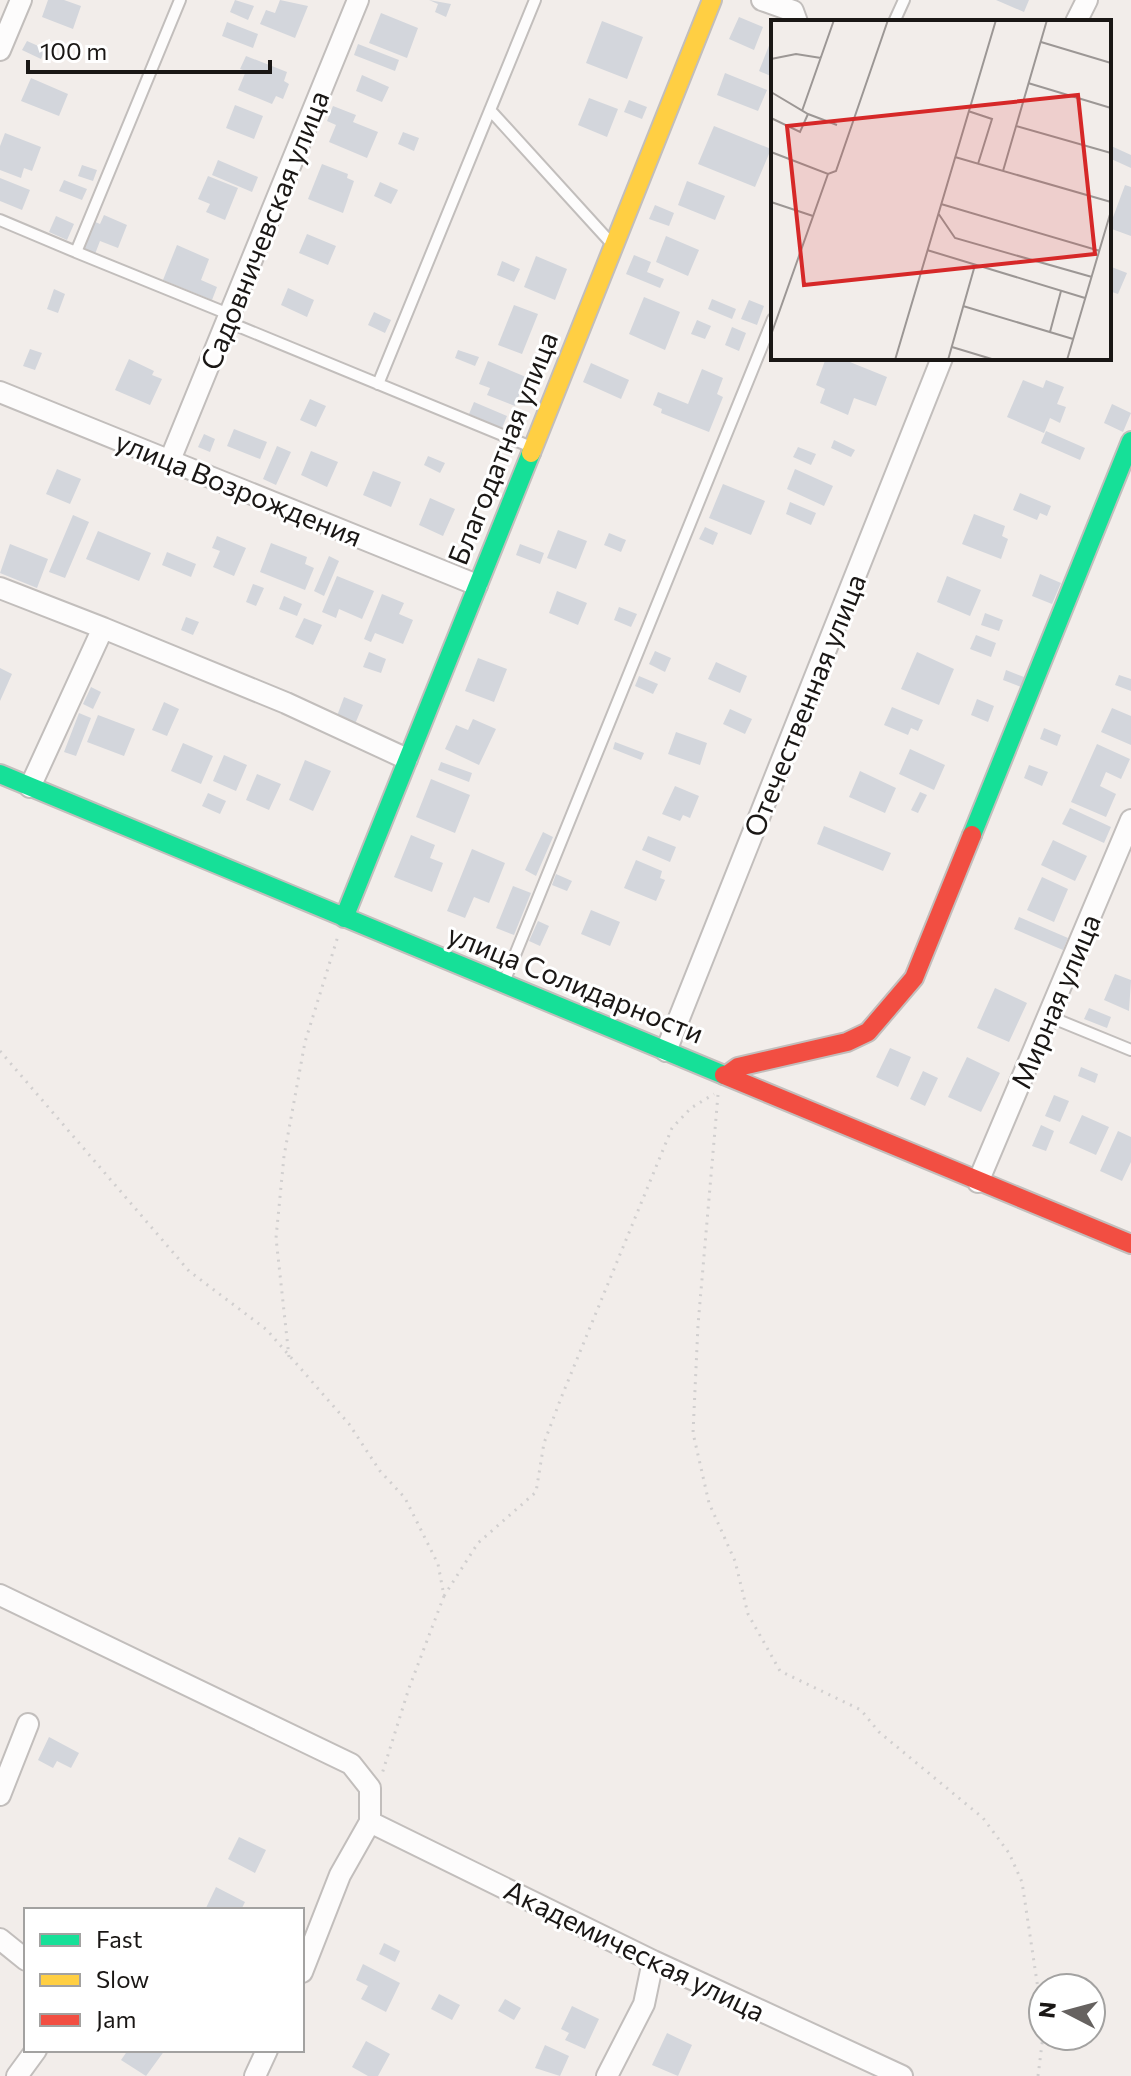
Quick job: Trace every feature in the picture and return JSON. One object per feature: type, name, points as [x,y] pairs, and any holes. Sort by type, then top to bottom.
[{"type":"street","points":[[0,50],[21,0]]},
{"type":"street","name":"Садовничевская улица","points":[[170,460],[358,0]]},
{"type":"street","name":"Благодатная улица","points":[[344,918],[712,0]]},
{"type":"street","points":[[762,0],[793,11],[796,20]]},
{"type":"street","points":[[1077,20],[1087,0]]},
{"type":"street","name":"Отечественная улица","points":[[666,1051],[941,360]]},
{"type":"street","name":"улица Возрождения","points":[[0,392],[477,585]]},
{"type":"street","points":[[727,1075],[738,1067],[847,1042],[868,1032],[914,978],[1131,441]]},
{"type":"street","points":[[0,588],[286,703],[407,759]]},
{"type":"street","points":[[30,787],[103,628]]},
{"type":"street","name":"улица Солидарности","points":[[0,774],[1131,1244]]},
{"type":"street","name":"Мирная улица","points":[[978,1182],[1048,1016],[1125,854],[1131,820]]},
{"type":"street","points":[[0,1595],[351,1764],[370,1788],[370,1822],[340,1875],[304,1967]]},
{"type":"street","points":[[0,1795],[28,1724]]},
{"type":"street","name":"Академическая улица","points":[[370,1822],[653,1961],[902,2076]]},
{"type":"street","points":[[0,1939],[24,1958]]},
{"type":"street","points":[[607,2076],[644,2004],[653,1961]]},
{"type":"street","points":[[17,2076],[35,2052]]},
{"type":"street","points":[[255,2076],[266,2052]]},
{"type":"lane","points":[[76,252],[180,0]]},
{"type":"lane","points":[[378,384],[535,0]]},
{"type":"lane","points":[[895,20],[904,0]]},
{"type":"lane","points":[[490,110],[613,245]]},
{"type":"lane","points":[[0,220],[378,384],[532,447]]},
{"type":"lane","points":[[503,984],[771,324]]},
{"type":"lane","points":[[1048,1016],[1131,1050]]},
{"type":"path","points":[[290,1359],[276,1238],[284,1156],[305,1042],[344,918]]},
{"type":"path","points":[[0,1051],[189,1271],[267,1330],[349,1424],[380,1471],[405,1498],[438,1564],[444,1596]]},
{"type":"path","points":[[370,1788],[380,1780],[409,1688],[444,1596],[478,1543],[536,1492],[544,1443],[672,1128],[691,1108],[718,1092],[698,1325],[693,1433],[709,1503],[735,1561],[748,1614],[780,1671],[861,1710],[879,1732],[983,1818],[1009,1853],[1022,1882],[1036,1972]]},
{"type":"path","points":[[1038,2076],[1041,2052]]},
{"type":"building","points":[[48,0],[64,0],[81,6],[73,29],[42,17]]},
{"type":"building","points":[[235,0],[254,6],[248,20],[230,12]]},
{"type":"building","points":[[280,0],[308,6],[295,38],[260,24],[266,10],[275,13]]},
{"type":"building","points":[[429,0],[451,4],[446,17],[435,12],[438,4]]},
{"type":"building","points":[[996,0],[1029,0],[1024,12]]},
{"type":"building","points":[[381,13],[418,28],[407,58],[369,43]]},
{"type":"building","points":[[739,17],[763,27],[754,50],[729,39]]},
{"type":"building","points":[[602,21],[643,37],[627,79],[586,63]]},
{"type":"building","points":[[227,22],[258,34],[253,48],[222,36]]},
{"type":"building","points":[[27,41],[45,49],[41,59],[22,50]]},
{"type":"building","points":[[770,43],[771,43],[771,76],[759,71]]},
{"type":"building","points":[[358,44],[399,60],[395,71],[354,55]]},
{"type":"building","points":[[246,56],[287,72],[284,81],[289,84],[283,99],[276,96],[272,104],[238,90],[246,71],[240,69]]},
{"type":"building","points":[[725,73],[767,90],[758,111],[717,95]]},
{"type":"building","points":[[362,75],[389,87],[382,102],[356,91]]},
{"type":"building","points":[[31,78],[68,94],[59,116],[21,101]]},
{"type":"building","points":[[589,98],[618,109],[607,137],[578,125]]},
{"type":"building","points":[[629,100],[647,107],[642,119],[624,112]]},
{"type":"building","points":[[235,105],[263,116],[254,139],[226,128]]},
{"type":"building","points":[[333,106],[356,115],[353,122],[378,132],[367,158],[329,142],[336,125],[327,121]]},
{"type":"building","points":[[714,126],[771,149],[755,187],[698,164]]},
{"type":"building","points":[[403,132],[419,138],[414,151],[398,144]]},
{"type":"building","points":[[5,133],[41,147],[32,171],[24,168],[21,178],[0,170],[0,146]]},
{"type":"building","points":[[1111,146],[1131,155],[1131,168],[1111,159]]},
{"type":"building","points":[[218,160],[258,177],[252,192],[212,175]]},
{"type":"building","points":[[322,164],[348,174],[347,178],[354,181],[343,213],[308,199]]},
{"type":"building","points":[[82,165],[97,170],[93,181],[78,176]]},
{"type":"building","points":[[208,176],[238,188],[225,220],[206,212],[210,204],[198,199]]},
{"type":"building","points":[[0,178],[30,190],[22,210],[0,201]]},
{"type":"building","points":[[64,180],[87,189],[82,200],[59,191]]},
{"type":"building","points":[[687,181],[725,196],[715,220],[678,205]]},
{"type":"building","points":[[380,182],[398,190],[391,204],[374,196]]},
{"type":"building","points":[[1125,185],[1131,187],[1131,236],[1111,229]]},
{"type":"building","points":[[655,205],[674,213],[669,226],[649,219]]},
{"type":"building","points":[[104,215],[127,225],[118,248],[100,241],[95,254],[82,249],[93,221],[100,224]]},
{"type":"building","points":[[56,216],[74,224],[67,240],[49,232]]},
{"type":"building","points":[[307,234],[336,246],[328,265],[299,253]]},
{"type":"building","points":[[666,236],[699,250],[688,276],[656,262]]},
{"type":"building","points":[[177,245],[209,259],[201,280],[217,287],[212,300],[163,280]]},
{"type":"building","points":[[634,255],[651,262],[647,272],[664,279],[660,288],[626,274]]},
{"type":"building","points":[[536,256],[567,269],[555,300],[524,287]]},
{"type":"building","points":[[502,261],[520,269],[514,282],[497,275]]},
{"type":"building","points":[[1111,267],[1127,273],[1118,294],[1111,292]]},
{"type":"building","points":[[288,288],[314,300],[307,317],[281,305]]},
{"type":"building","points":[[54,289],[65,294],[58,313],[47,309]]},
{"type":"building","points":[[644,297],[680,312],[665,350],[629,334]]},
{"type":"building","points":[[712,299],[736,309],[732,319],[708,309]]},
{"type":"building","points":[[749,300],[764,306],[757,325],[741,319]]},
{"type":"building","points":[[514,305],[538,314],[522,354],[498,345]]},
{"type":"building","points":[[374,312],[391,320],[385,333],[368,325]]},
{"type":"building","points":[[697,320],[711,326],[705,339],[691,334]]},
{"type":"building","points":[[732,327],[746,333],[739,351],[725,345]]},
{"type":"building","points":[[30,349],[42,353],[35,370],[23,366]]},
{"type":"building","points":[[458,350],[479,357],[475,366],[455,358]]},
{"type":"building","points":[[129,359],[154,371],[152,375],[162,379],[150,405],[115,390]]},
{"type":"building","points":[[825,360],[845,360],[887,377],[876,406],[854,398],[848,415],[820,403],[825,389],[816,385]]},
{"type":"building","points":[[488,361],[526,377],[515,406],[487,395],[490,388],[479,384]]},
{"type":"building","points":[[591,363],[629,380],[621,399],[583,382]]},
{"type":"building","points":[[702,369],[723,378],[717,394],[723,397],[709,432],[661,413],[662,409],[653,405],[658,392],[688,404]]},
{"type":"building","points":[[1023,380],[1043,388],[1046,380],[1064,387],[1057,404],[1066,407],[1060,423],[1050,418],[1044,433],[1007,417]]},
{"type":"building","points":[[310,399],[326,406],[316,427],[300,420]]},
{"type":"building","points":[[474,402],[507,416],[502,428],[469,414]]},
{"type":"building","points":[[1112,404],[1131,413],[1123,432],[1104,423]]},
{"type":"building","points":[[234,429],[267,442],[260,459],[227,446]]},
{"type":"building","points":[[1046,431],[1085,448],[1080,460],[1041,443]]},
{"type":"building","points":[[204,434],[215,439],[210,452],[198,447]]},
{"type":"building","points":[[834,440],[855,450],[851,457],[831,448]]},
{"type":"building","points":[[277,446],[291,452],[276,485],[263,479]]},
{"type":"building","points":[[798,447],[816,454],[811,465],[793,457]]},
{"type":"building","points":[[311,451],[338,462],[327,487],[301,475]]},
{"type":"building","points":[[428,456],[445,463],[440,473],[424,465]]},
{"type":"building","points":[[57,469],[81,479],[70,504],[46,494]]},
{"type":"building","points":[[795,469],[833,486],[824,506],[787,489]]},
{"type":"building","points":[[373,471],[401,482],[391,507],[363,495]]},
{"type":"building","points":[[723,484],[765,501],[751,535],[709,518]]},
{"type":"building","points":[[1020,493],[1051,506],[1047,516],[1040,513],[1037,520],[1013,510]]},
{"type":"building","points":[[430,498],[455,509],[443,536],[419,525]]},
{"type":"building","points":[[790,502],[816,513],[811,525],[786,514]]},
{"type":"building","points":[[974,514],[1005,526],[1002,536],[1008,539],[1001,559],[962,544]]},
{"type":"building","points":[[73,515],[89,522],[65,578],[49,572]]},
{"type":"building","points":[[705,527],[718,533],[713,545],[699,539]]},
{"type":"building","points":[[558,530],[587,541],[576,569],[547,558]]},
{"type":"building","points":[[98,531],[151,553],[139,581],[86,559]]},
{"type":"building","points":[[609,533],[626,540],[621,552],[604,545]]},
{"type":"building","points":[[217,536],[246,548],[234,576],[213,567],[220,551],[212,548]]},
{"type":"building","points":[[271,543],[307,557],[305,564],[314,568],[305,590],[260,572]]},
{"type":"building","points":[[10,544],[48,559],[37,588],[0,573]]},
{"type":"building","points":[[520,544],[544,553],[540,564],[516,555]]},
{"type":"building","points":[[167,552],[196,564],[191,577],[162,565]]},
{"type":"building","points":[[329,556],[339,561],[324,596],[314,591]]},
{"type":"building","points":[[1040,574],[1061,583],[1052,604],[1032,596]]},
{"type":"building","points":[[337,576],[374,591],[362,619],[339,609],[336,618],[322,612]]},
{"type":"building","points":[[947,576],[981,590],[970,616],[937,602]]},
{"type":"building","points":[[253,584],[264,588],[256,606],[246,602]]},
{"type":"building","points":[[557,591],[587,603],[578,625],[549,613]]},
{"type":"building","points":[[382,594],[404,603],[399,614],[413,620],[403,644],[375,633],[371,642],[364,639]]},
{"type":"building","points":[[284,596],[302,604],[297,616],[279,609]]},
{"type":"building","points":[[619,607],[637,614],[631,627],[614,620]]},
{"type":"building","points":[[985,613],[1003,620],[999,631],[981,625]]},
{"type":"building","points":[[186,617],[199,622],[193,635],[181,630]]},
{"type":"building","points":[[304,618],[322,625],[313,645],[295,637]]},
{"type":"building","points":[[976,635],[996,643],[991,657],[970,649]]},
{"type":"building","points":[[655,651],[671,658],[665,672],[649,664]]},
{"type":"building","points":[[369,652],[386,659],[381,673],[363,667]]},
{"type":"building","points":[[917,652],[954,669],[939,705],[901,689]]},
{"type":"building","points":[[478,658],[507,669],[494,702],[465,691]]},
{"type":"building","points":[[716,662],[747,676],[740,693],[708,679]]},
{"type":"building","points":[[0,668],[12,674],[0,701]]},
{"type":"building","points":[[1006,670],[1024,677],[1021,687],[1003,680]]},
{"type":"building","points":[[1119,675],[1131,679],[1131,691],[1115,685]]},
{"type":"building","points":[[639,676],[658,684],[653,694],[635,686]]},
{"type":"building","points":[[91,687],[101,692],[93,709],[83,704]]},
{"type":"building","points":[[344,697],[363,705],[355,724],[337,716]]},
{"type":"building","points":[[977,699],[994,706],[988,722],[971,715]]},
{"type":"building","points":[[164,702],[179,709],[167,736],[152,730]]},
{"type":"building","points":[[892,707],[923,720],[918,731],[911,728],[908,735],[884,725]]},
{"type":"building","points":[[1112,708],[1131,716],[1131,745],[1101,732]]},
{"type":"building","points":[[730,709],[752,719],[745,734],[723,724]]},
{"type":"building","points":[[79,713],[91,718],[76,756],[64,752]]},
{"type":"building","points":[[98,715],[135,729],[124,756],[87,742]]},
{"type":"building","points":[[473,719],[496,729],[479,765],[445,749],[456,725],[468,730]]},
{"type":"building","points":[[1044,728],[1061,735],[1057,746],[1040,739]]},
{"type":"building","points":[[676,732],[707,743],[700,765],[668,754]]},
{"type":"building","points":[[615,742],[644,753],[641,760],[613,749]]},
{"type":"building","points":[[183,743],[213,756],[201,784],[171,771]]},
{"type":"building","points":[[1097,744],[1130,759],[1121,779],[1106,772],[1100,786],[1116,794],[1106,817],[1071,802]]},
{"type":"building","points":[[910,749],[945,765],[934,790],[899,774]]},
{"type":"building","points":[[224,755],[247,765],[236,791],[213,781]]},
{"type":"building","points":[[305,760],[331,771],[313,811],[289,800]]},
{"type":"building","points":[[441,762],[472,773],[469,782],[438,770]]},
{"type":"building","points":[[1029,765],[1048,772],[1042,786],[1024,778]]},
{"type":"building","points":[[860,771],[896,788],[885,813],[849,797]]},
{"type":"building","points":[[257,774],[281,784],[269,810],[246,800]]},
{"type":"building","points":[[431,779],[470,795],[455,833],[416,817]]},
{"type":"building","points":[[675,786],[699,796],[690,818],[683,815],[680,821],[662,814]]},
{"type":"building","points":[[920,792],[927,795],[918,813],[911,810]]},
{"type":"building","points":[[208,793],[226,801],[220,814],[202,806]]},
{"type":"building","points":[[1070,808],[1111,827],[1104,843],[1062,824]]},
{"type":"building","points":[[824,826],[891,853],[883,871],[817,844]]},
{"type":"building","points":[[543,832],[553,837],[536,876],[525,870]]},
{"type":"building","points":[[411,835],[435,845],[430,858],[443,863],[432,892],[394,877]]},
{"type":"building","points":[[648,836],[676,847],[670,862],[642,850]]},
{"type":"building","points":[[1053,840],[1087,856],[1075,881],[1041,865]]},
{"type":"building","points":[[472,849],[505,863],[489,903],[474,897],[465,918],[447,911]]},
{"type":"building","points":[[636,860],[662,871],[660,878],[665,880],[656,901],[624,888]]},
{"type":"building","points":[[556,874],[572,881],[567,891],[552,885]]},
{"type":"building","points":[[1042,877],[1068,889],[1054,922],[1027,910]]},
{"type":"building","points":[[513,886],[531,893],[514,935],[496,928]]},
{"type":"building","points":[[591,910],[620,922],[610,946],[581,934]]},
{"type":"building","points":[[1019,917],[1068,938],[1063,950],[1014,929]]},
{"type":"building","points":[[538,921],[549,926],[540,946],[529,941]]},
{"type":"building","points":[[1115,974],[1131,980],[1129,1011],[1104,1000]]},
{"type":"building","points":[[995,988],[1027,1003],[1009,1042],[977,1028]]},
{"type":"building","points":[[1089,1008],[1111,1017],[1107,1028],[1084,1019]]},
{"type":"building","points":[[890,1048],[911,1057],[898,1087],[876,1077]]},
{"type":"building","points":[[967,1057],[1000,1073],[981,1112],[948,1097]]},
{"type":"building","points":[[1081,1067],[1098,1074],[1095,1083],[1078,1076]]},
{"type":"building","points":[[923,1071],[938,1078],[925,1106],[910,1099]]},
{"type":"building","points":[[1054,1095],[1069,1101],[1060,1122],[1045,1116]]},
{"type":"building","points":[[1082,1115],[1109,1127],[1096,1155],[1069,1143]]},
{"type":"building","points":[[1041,1125],[1054,1131],[1046,1151],[1032,1146]]},
{"type":"building","points":[[1118,1131],[1131,1137],[1131,1162],[1122,1181],[1100,1171]]},
{"type":"building","points":[[49,1737],[79,1753],[71,1768],[57,1761],[53,1768],[38,1760]]},
{"type":"building","points":[[239,1837],[266,1850],[255,1873],[228,1859]]},
{"type":"building","points":[[216,1887],[245,1902],[242,1908],[206,1908]]},
{"type":"building","points":[[384,1943],[400,1951],[395,1962],[379,1954]]},
{"type":"building","points":[[363,1964],[400,1983],[386,2012],[361,1999],[368,1986],[356,1980]]},
{"type":"building","points":[[439,1994],[460,2005],[452,2020],[431,2009]]},
{"type":"building","points":[[505,1999],[521,2008],[514,2020],[498,2011]]},
{"type":"building","points":[[572,2006],[599,2019],[585,2049],[565,2040],[569,2033],[561,2029]]},
{"type":"building","points":[[667,2033],[692,2045],[678,2076],[652,2065]]},
{"type":"building","points":[[366,2041],[390,2054],[378,2076],[368,2076],[352,2067]]},
{"type":"building","points":[[545,2045],[569,2056],[560,2076],[535,2068]]},
{"type":"building","points":[[127,2052],[164,2052],[146,2076],[121,2060]]},
{"type":"traffic: fast","points":[[972,835],[1131,441]]},
{"type":"traffic: fast","points":[[344,918],[531,453]]},
{"type":"traffic: fast","points":[[0,774],[724,1075]]},
{"type":"traffic: slow","points":[[531,453],[712,0]]},
{"type":"traffic: jam","points":[[727,1075],[738,1067],[847,1042],[868,1032],[914,978],[972,835]]},
{"type":"traffic: jam","points":[[724,1075],[1131,1244]]}]
